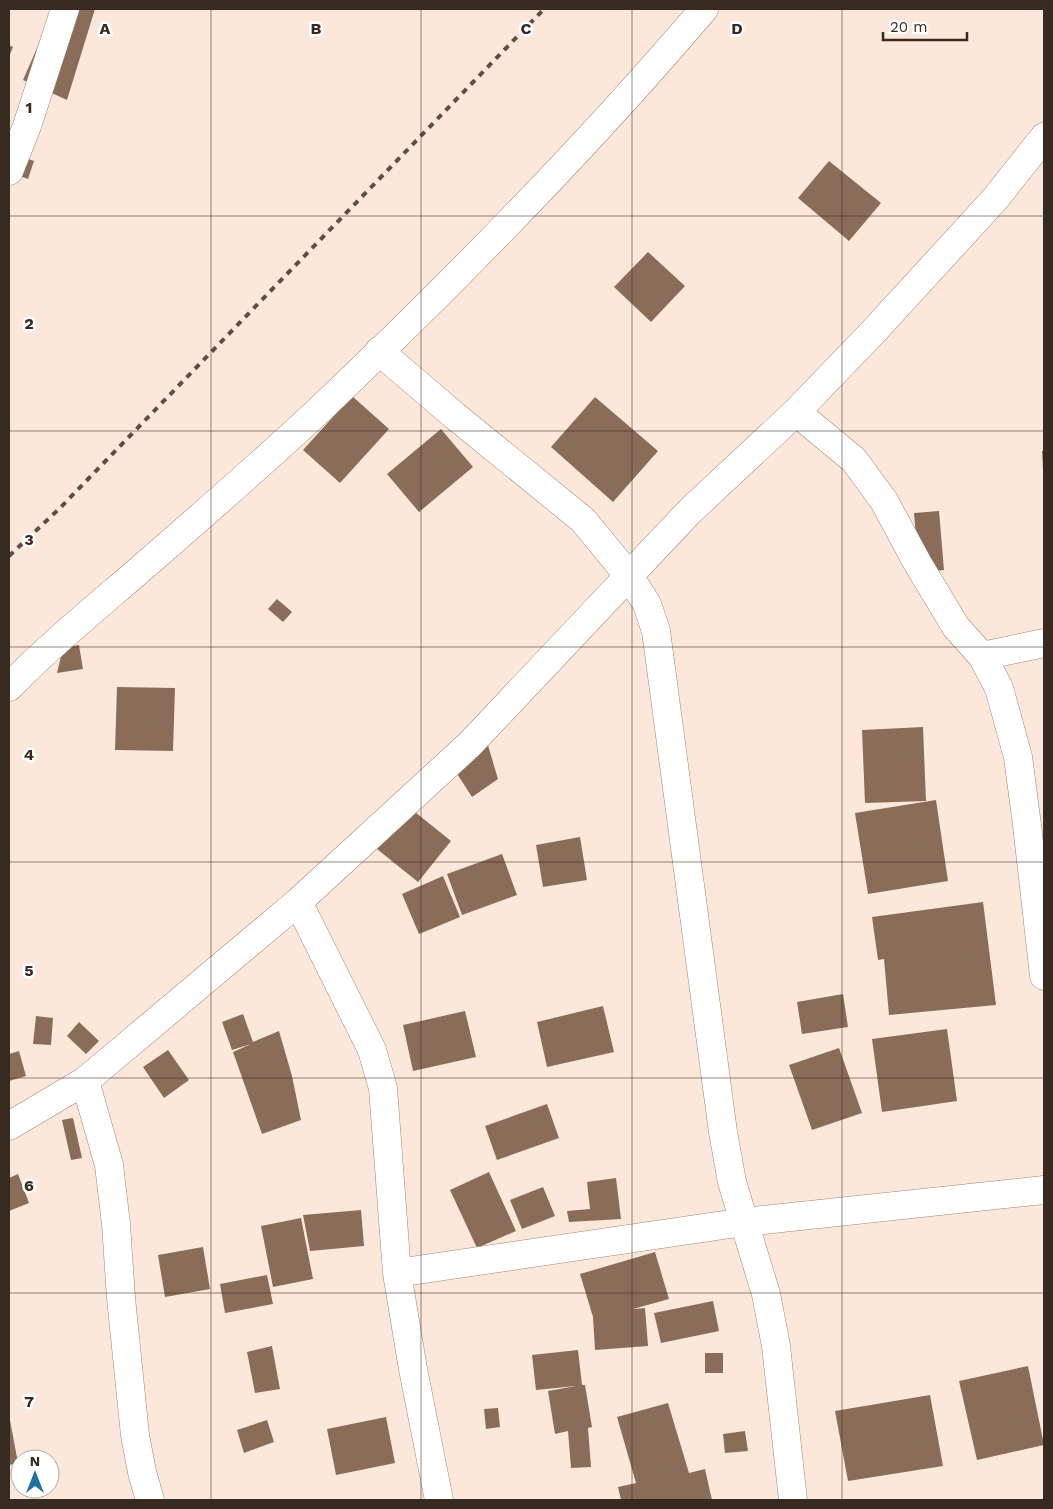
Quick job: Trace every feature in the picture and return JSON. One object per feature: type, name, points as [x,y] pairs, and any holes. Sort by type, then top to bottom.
[{"type":"street","points":[[9,171],[27,126],[65,9]]},
{"type":"street","points":[[9,687],[41,654],[155,556],[314,414],[379,351],[464,268],[636,88],[704,9]]},
{"type":"street","points":[[9,1126],[85,1081],[298,902],[470,744],[690,511],[796,412],[874,331],[995,199],[1044,137]]},
{"type":"street","points":[[379,351],[455,416],[583,520],[629,576],[647,604],[656,631],[723,1132],[732,1182],[766,1294],[776,1346],[793,1500]]},
{"type":"street","points":[[796,412],[854,460],[884,501],[918,564],[956,627],[982,656],[999,688],[1018,758],[1044,976]]},
{"type":"street","points":[[982,656],[1044,643]]},
{"type":"street","points":[[298,902],[372,1050],[383,1088],[397,1273],[413,1369],[439,1500]]},
{"type":"street","points":[[85,1081],[109,1165],[135,1435],[150,1500]]},
{"type":"street","points":[[397,1273],[744,1222],[1044,1190]]},
{"type":"building","points":[[54,9],[95,9],[67,100],[23,80]]},
{"type":"building","points":[[9,45],[13,47],[9,57]]},
{"type":"building","points":[[23,157],[34,161],[28,179],[17,175]]},
{"type":"building","points":[[829,161],[881,203],[849,241],[798,198]]},
{"type":"building","points":[[648,252],[685,286],[651,322],[614,287]]},
{"type":"building","points":[[352,396],[389,429],[340,483],[303,450]]},
{"type":"building","points":[[595,397],[658,451],[613,502],[551,447]]},
{"type":"building","points":[[441,429],[473,467],[419,512],[387,474]]},
{"type":"building","points":[[1042,451],[1044,451],[1043,469]]},
{"type":"building","points":[[939,511],[944,570],[919,573],[914,513]]},
{"type":"building","points":[[277,599],[292,612],[283,622],[268,609]]},
{"type":"building","points":[[79,645],[83,669],[57,673],[63,648]]},
{"type":"building","points":[[117,687],[175,688],[173,751],[115,750]]},
{"type":"building","points":[[923,727],[926,801],[865,803],[862,730]]},
{"type":"building","points":[[487,742],[498,779],[472,797],[454,769]]},
{"type":"building","points":[[936,800],[948,881],[868,894],[855,813]]},
{"type":"building","points":[[410,808],[451,841],[418,882],[377,849]]},
{"type":"building","points":[[580,837],[587,880],[543,887],[536,845]]},
{"type":"building","points":[[502,854],[517,895],[462,915],[447,874]]},
{"type":"building","points":[[443,876],[460,917],[419,934],[402,894]]},
{"type":"building","points":[[983,902],[996,1005],[889,1015],[884,959],[878,960],[872,917]]},
{"type":"building","points":[[843,994],[848,1027],[802,1034],[797,1002]]},
{"type":"building","points":[[603,1006],[614,1052],[547,1067],[537,1022]]},
{"type":"building","points":[[465,1011],[476,1057],[413,1071],[403,1025]]},
{"type":"building","points":[[243,1014],[253,1042],[279,1031],[292,1076],[301,1120],[262,1134],[233,1052],[251,1044],[232,1050],[222,1022]]},
{"type":"building","points":[[36,1016],[53,1018],[51,1045],[33,1044]]},
{"type":"building","points":[[79,1022],[99,1041],[86,1054],[67,1036]]},
{"type":"building","points":[[947,1029],[957,1101],[882,1112],[872,1039]]},
{"type":"building","points":[[839,1048],[862,1113],[812,1130],[789,1065]]},
{"type":"building","points":[[168,1050],[189,1080],[164,1098],[143,1067]]},
{"type":"building","points":[[19,1051],[26,1076],[9,1081],[9,1054]]},
{"type":"building","points":[[547,1104],[559,1138],[497,1160],[485,1126]]},
{"type":"building","points":[[73,1118],[82,1158],[71,1160],[62,1120]]},
{"type":"building","points":[[489,1172],[516,1231],[477,1248],[450,1190]]},
{"type":"building","points":[[18,1174],[29,1203],[9,1211],[9,1178]]},
{"type":"building","points":[[616,1178],[621,1219],[569,1222],[567,1211],[590,1209],[587,1182]]},
{"type":"building","points":[[543,1187],[555,1216],[522,1229],[510,1200]]},
{"type":"building","points":[[361,1210],[364,1246],[310,1251],[303,1215]]},
{"type":"building","points":[[301,1218],[313,1279],[273,1287],[261,1226]]},
{"type":"building","points":[[203,1247],[210,1289],[165,1297],[158,1255]]},
{"type":"building","points":[[655,1252],[669,1299],[633,1309],[645,1308],[648,1346],[595,1350],[593,1317],[580,1274]]},
{"type":"building","points":[[267,1275],[273,1304],[225,1313],[220,1284]]},
{"type":"building","points":[[713,1301],[719,1331],[661,1343],[654,1313]]},
{"type":"building","points":[[272,1346],[280,1389],[255,1393],[247,1352]]},
{"type":"building","points":[[578,1350],[582,1385],[585,1385],[592,1427],[588,1428],[591,1467],[571,1468],[568,1431],[555,1434],[548,1391],[576,1386],[536,1390],[532,1355]]},
{"type":"building","points":[[705,1353],[723,1353],[723,1373],[705,1373]]},
{"type":"building","points":[[1028,1366],[1044,1445],[977,1460],[959,1381]]},
{"type":"building","points":[[930,1395],[943,1466],[848,1481],[835,1411]]},
{"type":"building","points":[[668,1403],[689,1473],[705,1469],[712,1500],[621,1500],[618,1487],[636,1483],[617,1417]]},
{"type":"building","points":[[498,1408],[500,1427],[486,1429],[484,1409]]},
{"type":"building","points":[[9,1415],[15,1449],[10,1449],[9,1465]]},
{"type":"building","points":[[386,1417],[395,1463],[336,1475],[327,1429]]},
{"type":"building","points":[[267,1420],[274,1442],[244,1453],[237,1430]]},
{"type":"building","points":[[745,1431],[748,1451],[725,1453],[723,1434]]},
{"type":"railway","points":[[9,556],[59,509],[544,9]]}]
